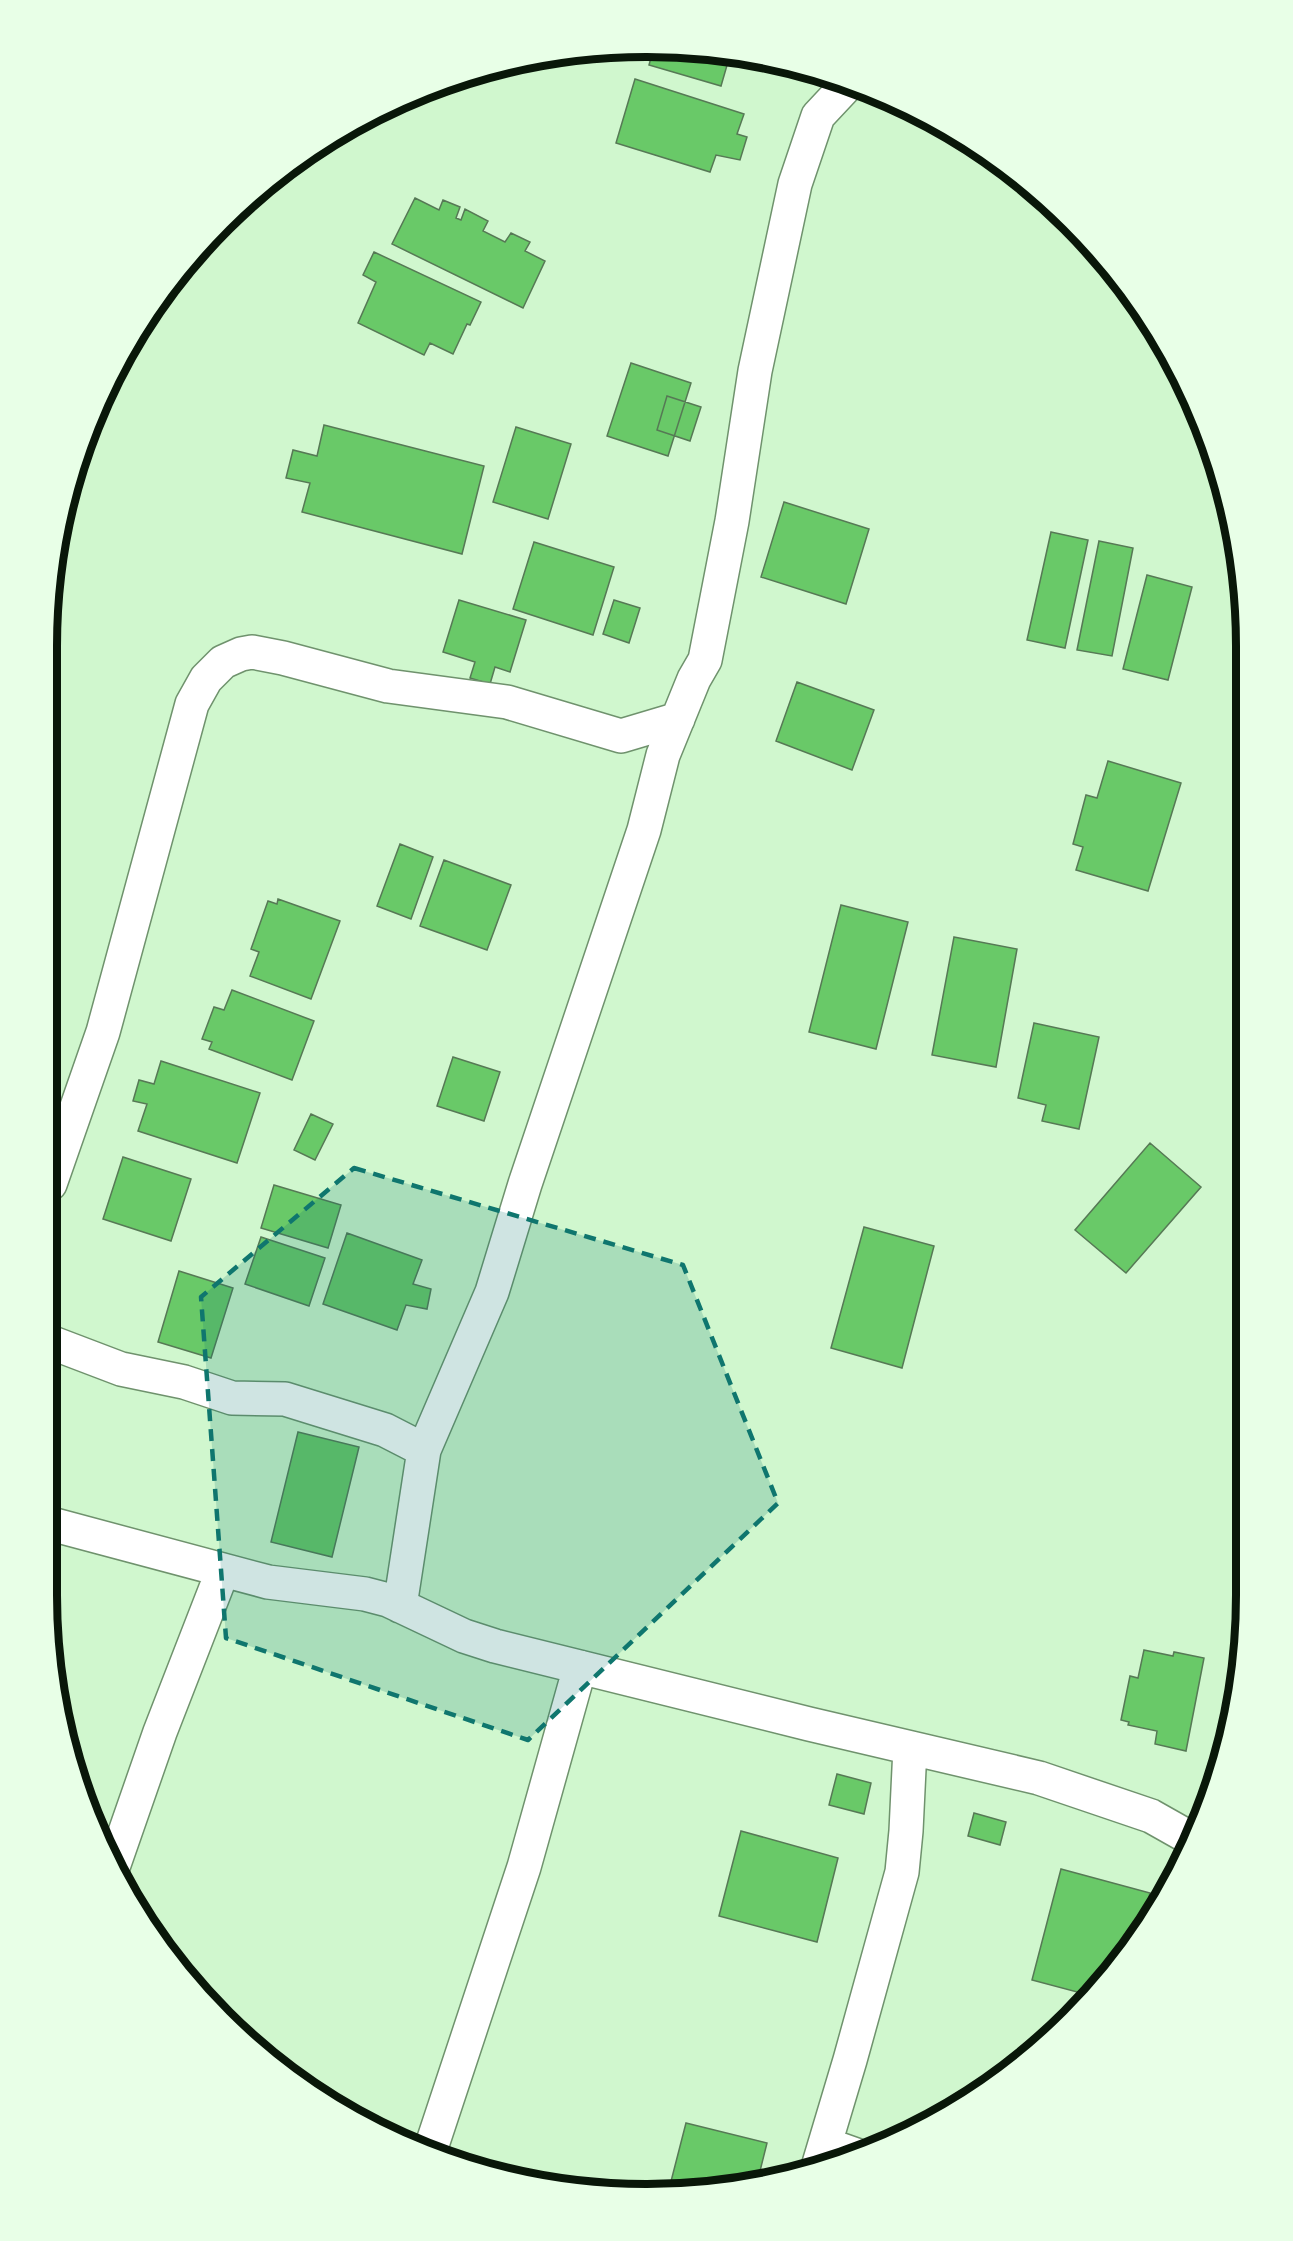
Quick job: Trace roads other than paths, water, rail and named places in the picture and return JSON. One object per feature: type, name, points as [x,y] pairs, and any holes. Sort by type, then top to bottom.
[{"type":"street","points":[[399,1606],[424,1450],[492,1292],[525,1184],[644,830],[663,755],[694,679],[705,660],[732,521],[755,371],[795,184],[818,116],[842,90]]},
{"type":"street","points":[[57,1164],[103,1032],[192,704],[206,679],[223,662],[252,652],[388,686],[507,702],[621,736],[678,719]]},
{"type":"street","points":[[621,736],[654,789]]},
{"type":"street","points":[[57,1344],[121,1369],[184,1382],[232,1398],[285,1399],[385,1431],[424,1450]]},
{"type":"street","points":[[57,1526],[268,1582],[365,1594],[388,1600],[464,1636],[495,1646],[1040,1778],[1151,1816],[1184,1835]]},
{"type":"street","points":[[117,1853],[160,1732],[223,1570]]},
{"type":"street","points":[[432,2143],[524,1867],[580,1667]]},
{"type":"street","points":[[821,2155],[902,1872],[910,1748]]}]
